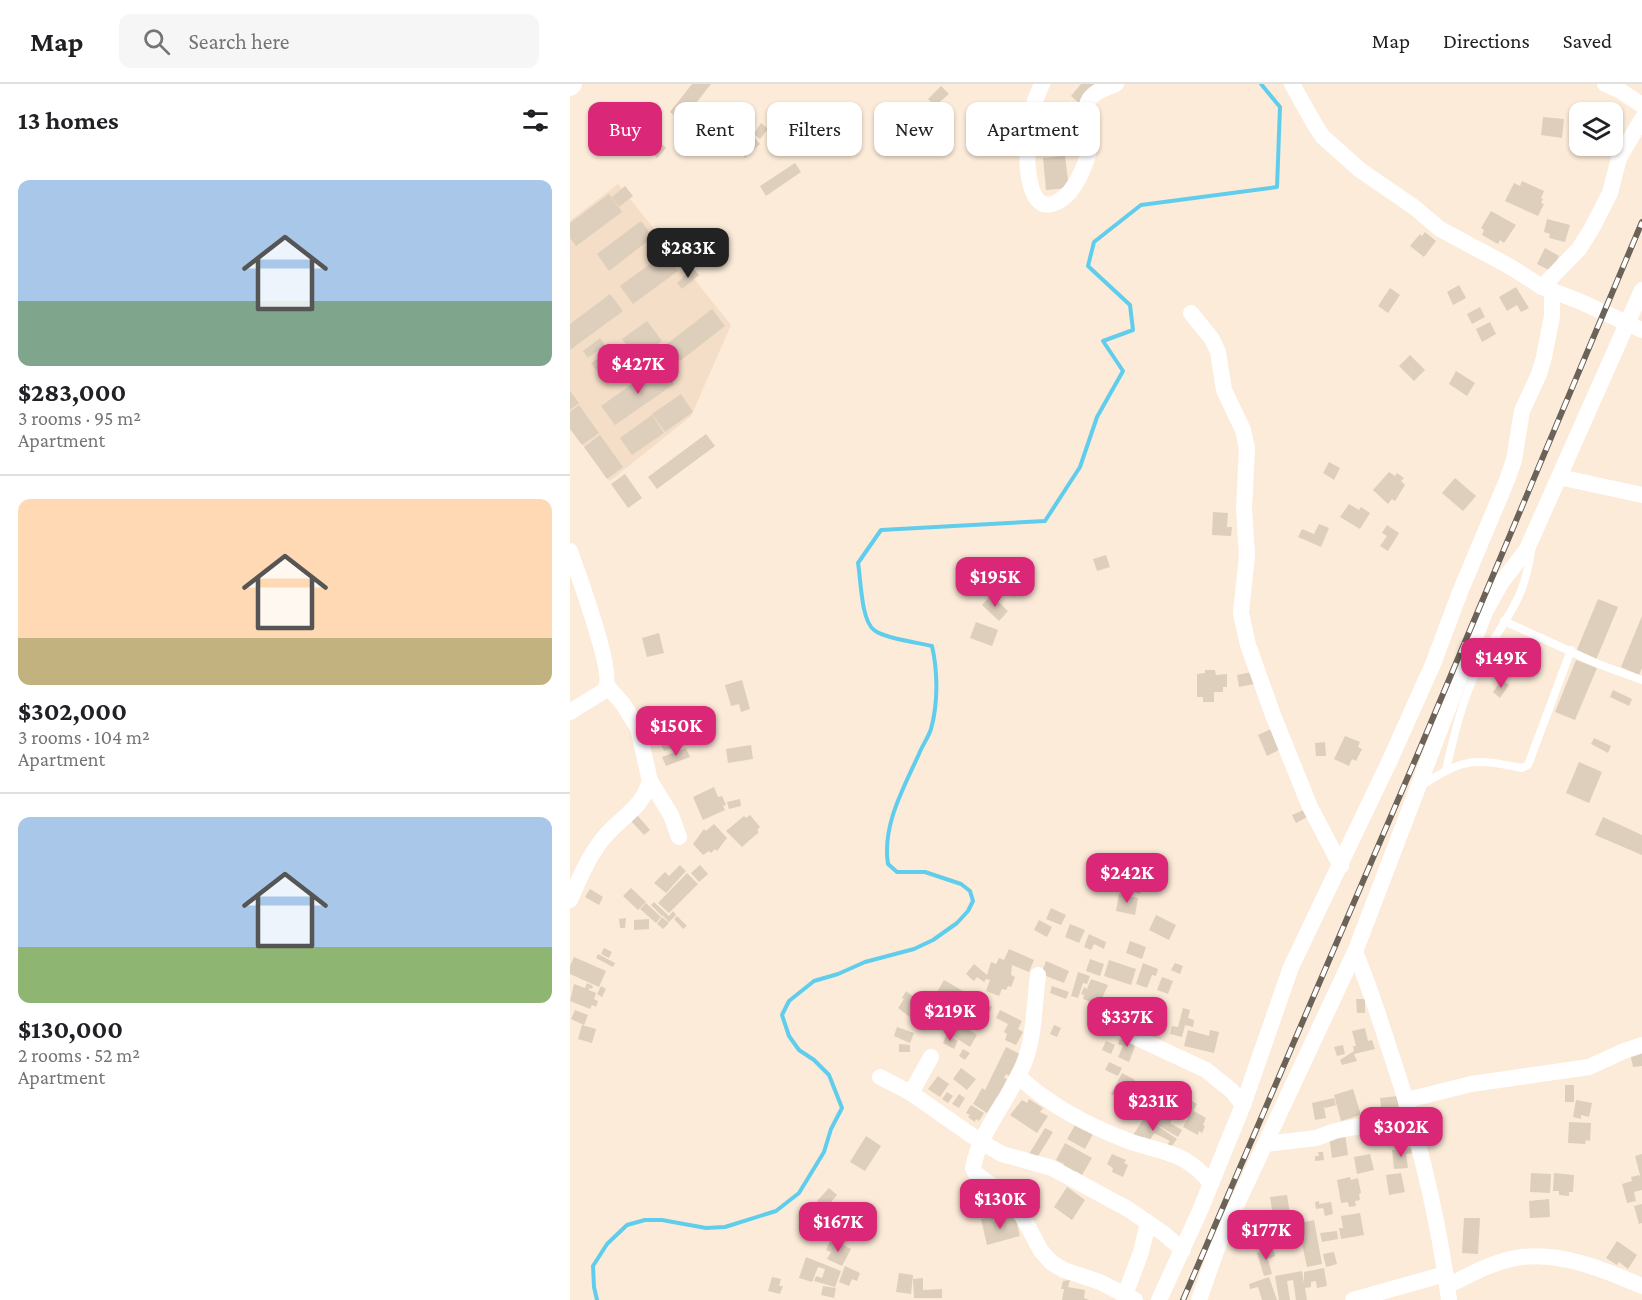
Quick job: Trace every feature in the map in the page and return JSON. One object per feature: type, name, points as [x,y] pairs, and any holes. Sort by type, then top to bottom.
[{"type":"street","points":[[1042,84],[1028,125],[1029,172],[1030,187],[1035,199],[1048,205],[1068,194],[1088,158],[1090,135],[1086,113],[1089,99],[1094,94],[1116,84]]},
{"type":"street","points":[[1292,84],[1323,137],[1360,170],[1414,207],[1440,229],[1547,289],[1635,327]]},
{"type":"street","points":[[1605,84],[1642,105]]},
{"type":"street","points":[[1159,1300],[1183,1250],[1243,1105],[1291,967],[1341,866],[1433,664],[1460,592],[1507,480],[1514,460],[1522,411],[1544,357],[1551,316],[1547,289],[1579,249],[1592,228],[1610,193],[1619,158],[1642,119]]},
{"type":"street","points":[[1199,1300],[1220,1240],[1355,952],[1468,653],[1491,599],[1527,549],[1559,477],[1635,327],[1642,290]]},
{"type":"street","points":[[1191,313],[1212,339],[1218,352],[1224,390],[1243,430],[1247,448],[1244,509],[1247,555],[1242,613],[1245,634],[1269,707],[1310,807],[1341,866]]},
{"type":"street","points":[[1559,477],[1642,495]]},
{"type":"street","points":[[570,551],[602,649],[608,687],[623,704],[638,728],[650,781],[671,815],[679,837]]},
{"type":"street","points":[[570,712],[589,702],[608,687]]},
{"type":"street","points":[[570,900],[587,863],[606,836],[639,804],[645,796],[650,781]]},
{"type":"street","points":[[1355,952],[1366,977],[1414,1121],[1431,1189],[1447,1287]]},
{"type":"street","points":[[1038,975],[1026,1060],[981,1142],[973,1168],[976,1174],[1010,1199],[1041,1251],[1052,1263],[1130,1297],[1148,1223]]},
{"type":"street","points":[[1103,1022],[1206,1070],[1233,1090],[1243,1105]]},
{"type":"street","points":[[1407,1100],[1471,1084],[1589,1067],[1642,1045]]},
{"type":"street","points":[[911,1093],[931,1057]]},
{"type":"street","points":[[1018,1076],[1037,1094],[1104,1131],[1185,1159],[1197,1167],[1211,1183]]},
{"type":"street","points":[[880,1077],[911,1093],[1002,1154],[1052,1168],[1120,1205],[1183,1250]]},
{"type":"street","points":[[1266,1144],[1316,1138],[1354,1126],[1414,1121]]},
{"type":"street","points":[[1353,1300],[1447,1287],[1516,1258],[1536,1257],[1572,1262],[1610,1273],[1642,1286]]},
{"type":"lane","points":[[1446,770],[1469,686],[1525,581],[1533,535]]},
{"type":"lane","points":[[1504,621],[1598,664],[1642,680]]},
{"type":"lane","points":[[1419,786],[1446,770],[1470,762],[1522,768],[1528,765],[1571,650]]},
{"type":"shaded area","points":[[618,184],[731,325],[691,416],[610,481],[570,428],[570,221]]},
{"type":"building","points":[[692,84],[711,84],[697,102],[678,102]]},
{"type":"building","points":[[1081,84],[1094,84],[1080,102],[1071,96]]},
{"type":"building","points":[[941,86],[949,94],[940,102],[931,102],[928,99]]},
{"type":"building","points":[[1543,117],[1564,119],[1562,138],[1541,135]]},
{"type":"building","points":[[761,123],[767,128],[760,139],[755,132]]},
{"type":"building","points":[[755,138],[760,144],[755,149]]},
{"type":"building","points":[[1065,156],[1069,188],[1046,190],[1043,158]]},
{"type":"building","points":[[795,163],[801,172],[766,196],[760,186]]},
{"type":"building","points":[[1522,181],[1544,191],[1541,203],[1544,204],[1538,216],[1505,201],[1514,183],[1520,186]]},
{"type":"building","points":[[625,186],[633,196],[619,207],[612,197]]},
{"type":"building","points":[[609,194],[622,212],[576,246],[570,238],[570,223]]},
{"type":"building","points":[[1491,211],[1516,225],[1504,243],[1500,240],[1498,244],[1482,235],[1484,230],[1481,228]]},
{"type":"building","points":[[1547,219],[1570,225],[1565,242],[1549,238],[1550,234],[1544,232]]},
{"type":"building","points":[[641,221],[653,237],[609,271],[597,254]]},
{"type":"building","points":[[1425,232],[1436,241],[1424,257],[1410,246],[1420,234],[1422,236]]},
{"type":"building","points":[[1545,248],[1559,256],[1551,271],[1537,264]]},
{"type":"building","points":[[665,253],[678,271],[633,304],[620,286]]},
{"type":"building","points":[[693,268],[699,275],[682,289],[677,283]]},
{"type":"building","points":[[1459,285],[1466,298],[1453,305],[1447,292]]},
{"type":"building","points":[[1516,287],[1529,308],[1521,312],[1517,305],[1507,311],[1499,297]]},
{"type":"building","points":[[1390,288],[1400,295],[1388,313],[1378,306]]},
{"type":"building","points":[[610,294],[623,311],[570,350],[570,324]]},
{"type":"building","points":[[1480,307],[1485,317],[1472,324],[1467,314]]},
{"type":"building","points":[[712,309],[725,326],[680,361],[667,344]]},
{"type":"building","points":[[647,321],[662,341],[637,360],[622,339]]},
{"type":"building","points":[[1490,322],[1496,334],[1482,342],[1476,329]]},
{"type":"building","points":[[600,338],[605,345],[588,358],[583,351]]},
{"type":"building","points":[[608,351],[613,358],[596,370],[591,363]]},
{"type":"building","points":[[1410,355],[1425,370],[1414,381],[1399,366]]},
{"type":"building","points":[[661,364],[674,384],[615,425],[601,406]]},
{"type":"building","points":[[1456,371],[1475,383],[1467,396],[1449,384]]},
{"type":"building","points":[[570,391],[579,403],[570,410]]},
{"type":"building","points":[[681,394],[693,412],[665,432],[652,414]]},
{"type":"building","points":[[579,405],[599,433],[582,445],[570,429],[570,412]]},
{"type":"building","points":[[652,415],[664,433],[632,455],[620,438]]},
{"type":"building","points":[[706,434],[715,446],[657,489],[648,477]]},
{"type":"building","points":[[600,435],[623,467],[607,479],[584,447]]},
{"type":"building","points":[[1329,462],[1340,468],[1334,480],[1323,473]]},
{"type":"building","points":[[1389,472],[1395,476],[1397,473],[1404,478],[1401,481],[1405,485],[1395,501],[1392,499],[1388,504],[1373,490]]},
{"type":"building","points":[[625,474],[642,498],[628,508],[611,484]]},
{"type":"building","points":[[1455,478],[1476,496],[1463,511],[1442,493]]},
{"type":"building","points":[[1349,504],[1359,510],[1361,507],[1370,513],[1360,529],[1340,517]]},
{"type":"building","points":[[1213,512],[1228,513],[1227,527],[1232,527],[1231,536],[1212,535]]},
{"type":"building","points":[[1319,524],[1329,528],[1321,547],[1298,537],[1302,529],[1314,534]]},
{"type":"building","points":[[1387,525],[1399,533],[1388,551],[1380,546],[1387,536],[1382,533]]},
{"type":"building","points":[[1106,555],[1110,567],[1097,571],[1093,559]]},
{"type":"building","points":[[998,571],[1011,581],[999,598],[986,588]]},
{"type":"building","points":[[1016,585],[1020,594],[1013,597],[1008,589]]},
{"type":"building","points":[[991,595],[1008,611],[999,621],[982,605]]},
{"type":"building","points":[[1598,599],[1618,607],[1596,660],[1576,652]]},
{"type":"building","points":[[1642,616],[1642,668],[1639,675],[1621,667]]},
{"type":"building","points":[[976,622],[998,630],[992,646],[970,638]]},
{"type":"building","points":[[659,633],[664,653],[647,657],[642,638]]},
{"type":"building","points":[[1576,660],[1597,668],[1575,720],[1555,712]]},
{"type":"building","points":[[1205,670],[1215,670],[1216,675],[1227,674],[1227,687],[1223,687],[1223,692],[1214,692],[1214,702],[1203,702],[1203,697],[1197,697],[1197,674],[1205,673]]},
{"type":"building","points":[[1252,672],[1254,684],[1239,687],[1237,675]]},
{"type":"building","points":[[742,680],[750,709],[741,712],[739,704],[731,706],[725,685]]},
{"type":"building","points":[[1502,680],[1509,685],[1500,698],[1493,692]]},
{"type":"building","points":[[1613,690],[1632,699],[1629,706],[1610,697]]},
{"type":"building","points":[[1273,728],[1283,748],[1267,756],[1258,735]]},
{"type":"building","points":[[679,735],[681,740],[676,742],[678,746],[664,751],[660,743]]},
{"type":"building","points":[[1345,736],[1360,742],[1358,747],[1362,749],[1356,761],[1352,759],[1349,766],[1334,759]]},
{"type":"building","points":[[1594,738],[1611,746],[1608,753],[1591,744]]},
{"type":"building","points":[[1325,742],[1326,756],[1316,756],[1315,743]]},
{"type":"building","points":[[751,745],[753,759],[728,763],[726,749]]},
{"type":"building","points":[[686,748],[690,757],[666,766],[662,757]]},
{"type":"building","points":[[1579,762],[1602,772],[1589,803],[1566,793]]},
{"type":"building","points":[[714,787],[718,797],[722,796],[726,805],[723,806],[725,810],[703,820],[693,797]]},
{"type":"building","points":[[740,799],[741,806],[729,809],[727,802]]},
{"type":"building","points":[[1306,809],[1309,816],[1296,823],[1292,815]]},
{"type":"building","points":[[637,815],[650,830],[644,835],[631,821]]},
{"type":"building","points":[[750,815],[760,827],[757,830],[759,832],[742,847],[726,831],[744,816],[746,818]]},
{"type":"building","points":[[1603,817],[1642,835],[1642,855],[1595,835]]},
{"type":"building","points":[[714,824],[727,838],[717,851],[715,849],[703,855],[693,844],[704,829],[706,831]]},
{"type":"building","points":[[1130,858],[1144,862],[1141,872],[1128,868]]},
{"type":"building","points":[[680,865],[686,871],[666,893],[654,883],[665,872],[669,876]]},
{"type":"building","points":[[700,865],[708,874],[699,882],[691,873]]},
{"type":"building","points":[[1150,872],[1168,877],[1165,889],[1147,884]]},
{"type":"building","points":[[687,873],[698,884],[669,913],[658,903]]},
{"type":"building","points":[[1126,875],[1144,881],[1140,894],[1122,888]]},
{"type":"building","points":[[631,888],[646,902],[638,910],[623,896]]},
{"type":"building","points":[[590,889],[603,897],[599,905],[585,897]]},
{"type":"building","points":[[1119,894],[1138,898],[1135,915],[1116,911]]},
{"type":"building","points":[[654,902],[669,916],[673,911],[676,915],[669,922],[651,905]]},
{"type":"building","points":[[646,903],[661,917],[656,923],[640,909]]},
{"type":"building","points":[[1051,908],[1066,915],[1061,925],[1046,919]]},
{"type":"building","points":[[1156,915],[1176,925],[1169,940],[1149,930]]},
{"type":"building","points":[[677,916],[687,926],[683,929],[674,919]]},
{"type":"building","points":[[662,917],[669,923],[663,929],[657,924]]},
{"type":"building","points":[[626,918],[625,928],[620,928],[619,919]]},
{"type":"building","points":[[649,919],[649,929],[634,930],[634,920]]},
{"type":"building","points":[[1039,920],[1052,927],[1047,937],[1034,930]]},
{"type":"building","points":[[1070,924],[1085,930],[1079,943],[1065,937]]},
{"type":"building","points":[[1089,934],[1106,942],[1104,949],[1094,944],[1091,950],[1084,947]]},
{"type":"building","points":[[1130,941],[1146,947],[1142,959],[1126,953]]},
{"type":"building","points":[[604,948],[612,952],[609,958],[601,954]]},
{"type":"building","points":[[1009,949],[1034,960],[1029,972],[1012,965],[1011,975],[1015,977],[1011,987],[1008,986],[1006,990],[1002,989],[999,996],[986,991],[990,980],[986,979],[984,982],[977,977],[974,981],[966,974],[974,964],[987,975],[991,962],[996,964],[999,958],[1004,960]]},
{"type":"building","points":[[598,954],[615,963],[613,967],[596,958]]},
{"type":"building","points":[[574,957],[606,971],[599,987],[570,974],[570,966]]},
{"type":"building","points":[[1090,959],[1104,964],[1100,976],[1086,971]]},
{"type":"building","points":[[1109,960],[1136,969],[1131,985],[1104,976]]},
{"type":"building","points":[[1046,961],[1069,971],[1064,983],[1041,974]]},
{"type":"building","points":[[1143,963],[1158,969],[1156,976],[1152,975],[1147,988],[1136,984]]},
{"type":"building","points":[[1175,963],[1183,966],[1180,974],[1171,970]]},
{"type":"building","points":[[1078,972],[1090,976],[1087,984],[1083,983],[1078,998],[1071,996]]},
{"type":"building","points":[[1162,977],[1173,981],[1168,994],[1157,990]]},
{"type":"building","points":[[1091,979],[1108,985],[1099,1005],[1083,999],[1084,995],[1081,994],[1084,987],[1087,989]]},
{"type":"building","points":[[944,980],[968,994],[959,1010],[935,996]]},
{"type":"building","points":[[587,983],[593,986],[589,990],[596,993],[594,999],[598,1001],[596,1007],[592,1005],[590,1009],[570,1001],[574,984],[585,988]]},
{"type":"building","points":[[601,986],[606,989],[602,997],[597,994]]},
{"type":"building","points":[[1052,986],[1069,992],[1066,999],[1050,993]]},
{"type":"building","points":[[906,991],[920,1002],[918,1005],[920,1006],[911,1018],[898,1008]]},
{"type":"building","points":[[969,996],[992,1007],[985,1021],[980,1019],[978,1023],[962,1010]]},
{"type":"building","points":[[1124,998],[1138,1005],[1134,1011],[1121,1004]]},
{"type":"building","points":[[1356,999],[1365,999],[1365,1013],[1357,1013]]},
{"type":"building","points":[[937,1002],[958,1014],[955,1020],[952,1019],[954,1020],[947,1033],[928,1019]]},
{"type":"building","points":[[1183,1008],[1190,1010],[1188,1018],[1194,1020],[1193,1027],[1185,1025],[1182,1037],[1170,1034],[1172,1026],[1178,1027]]},
{"type":"building","points":[[575,1010],[588,1015],[584,1025],[571,1019]]},
{"type":"building","points":[[1000,1010],[1022,1021],[1018,1029],[1023,1032],[1016,1045],[1005,1040],[1007,1034],[1004,1032],[1008,1024],[996,1018]]},
{"type":"building","points":[[956,1021],[977,1035],[970,1047],[948,1033]]},
{"type":"building","points":[[582,1025],[596,1029],[592,1043],[578,1039]]},
{"type":"building","points":[[1054,1025],[1061,1028],[1057,1037],[1050,1034]]},
{"type":"building","points":[[897,1027],[914,1033],[910,1043],[894,1036]]},
{"type":"building","points":[[1365,1028],[1368,1041],[1372,1040],[1375,1049],[1354,1054],[1357,1061],[1342,1065],[1340,1060],[1354,1051],[1353,1046],[1356,1046],[1352,1031]]},
{"type":"building","points":[[1188,1030],[1209,1036],[1210,1030],[1219,1032],[1214,1053],[1184,1046]]},
{"type":"building","points":[[947,1034],[958,1040],[954,1049],[943,1043]]},
{"type":"building","points":[[1122,1034],[1137,1041],[1129,1062],[1118,1057],[1123,1046],[1118,1044]]},
{"type":"building","points":[[1106,1041],[1115,1045],[1111,1054],[1102,1050]]},
{"type":"building","points":[[899,1044],[910,1045],[910,1052],[899,1052]]},
{"type":"building","points":[[1343,1045],[1345,1054],[1337,1056],[1334,1047]]},
{"type":"building","points":[[1006,1047],[1020,1054],[1010,1076],[1006,1074],[1004,1078],[1007,1079],[998,1098],[987,1113],[973,1104],[982,1088],[985,1090]]},
{"type":"building","points":[[963,1049],[970,1053],[965,1060],[959,1056]]},
{"type":"building","points":[[1642,1051],[1642,1066],[1633,1067],[1630,1053]]},
{"type":"building","points":[[1109,1062],[1122,1068],[1118,1076],[1105,1070]]},
{"type":"building","points":[[961,1068],[976,1079],[967,1090],[953,1079]]},
{"type":"building","points":[[1122,1073],[1135,1080],[1124,1101],[1111,1094]]},
{"type":"building","points":[[938,1076],[949,1084],[940,1097],[928,1089]]},
{"type":"building","points":[[1565,1085],[1574,1085],[1574,1102],[1565,1102]]},
{"type":"building","points":[[1353,1089],[1361,1115],[1341,1121],[1334,1095]]},
{"type":"building","points":[[947,1092],[953,1096],[948,1103],[942,1099]]},
{"type":"building","points":[[1178,1093],[1197,1104],[1193,1111],[1174,1100]]},
{"type":"building","points":[[959,1094],[965,1098],[959,1108],[952,1104]]},
{"type":"building","points":[[1397,1096],[1400,1119],[1383,1122],[1380,1098]]},
{"type":"building","points":[[1334,1098],[1336,1105],[1324,1107],[1326,1118],[1315,1120],[1312,1103]]},
{"type":"building","points":[[1029,1099],[1043,1108],[1040,1112],[1048,1116],[1037,1133],[1010,1115],[1022,1100],[1027,1103]]},
{"type":"building","points":[[1167,1100],[1180,1107],[1170,1123],[1182,1130],[1178,1137],[1154,1123]]},
{"type":"building","points":[[1576,1100],[1592,1103],[1589,1117],[1581,1115],[1581,1119],[1573,1117]]},
{"type":"building","points":[[971,1105],[984,1113],[979,1121],[976,1119],[975,1122],[966,1113]]},
{"type":"building","points":[[1192,1110],[1206,1118],[1202,1133],[1199,1131],[1198,1135],[1183,1127]]},
{"type":"building","points":[[1145,1117],[1177,1139],[1171,1147],[1167,1145],[1170,1141],[1154,1133],[1150,1140],[1144,1137],[1142,1140],[1133,1135]]},
{"type":"building","points":[[1078,1120],[1095,1130],[1085,1149],[1067,1139]]},
{"type":"building","points":[[1569,1122],[1591,1123],[1590,1141],[1586,1140],[1585,1144],[1568,1143]]},
{"type":"building","points":[[1045,1128],[1053,1132],[1037,1158],[1029,1154]]},
{"type":"building","points":[[1345,1134],[1348,1155],[1332,1158],[1329,1136]]},
{"type":"building","points":[[866,1136],[881,1146],[865,1171],[850,1162]]},
{"type":"building","points":[[1065,1143],[1092,1158],[1082,1175],[1076,1171],[1074,1176],[1061,1169],[1064,1164],[1056,1160]]},
{"type":"building","points":[[1414,1148],[1415,1153],[1406,1154],[1408,1168],[1394,1169],[1392,1150]]},
{"type":"building","points":[[1318,1152],[1323,1152],[1324,1160],[1315,1161],[1315,1156],[1319,1156]]},
{"type":"building","points":[[1112,1154],[1126,1160],[1124,1163],[1128,1165],[1123,1177],[1112,1172],[1113,1168],[1107,1164]]},
{"type":"building","points":[[1370,1154],[1374,1170],[1357,1174],[1354,1157]]},
{"type":"building","points":[[1642,1154],[1642,1179],[1641,1179],[1635,1156]]},
{"type":"building","points":[[1401,1173],[1405,1192],[1389,1195],[1386,1175]]},
{"type":"building","points":[[1531,1173],[1551,1174],[1550,1193],[1530,1192]]},
{"type":"building","points":[[1554,1173],[1574,1175],[1573,1192],[1569,1192],[1569,1196],[1559,1195],[1559,1191],[1553,1191]]},
{"type":"building","points":[[1639,1175],[1642,1179],[1642,1190],[1634,1192],[1636,1201],[1627,1203],[1622,1184],[1632,1181],[1631,1177]]},
{"type":"building","points":[[1350,1177],[1351,1180],[1358,1178],[1361,1193],[1359,1194],[1360,1200],[1355,1201],[1356,1206],[1349,1207],[1348,1202],[1341,1203],[1337,1180]]},
{"type":"building","points":[[1067,1187],[1085,1200],[1072,1220],[1054,1207]]},
{"type":"building","points":[[829,1188],[837,1195],[826,1208],[817,1201]]},
{"type":"building","points":[[1287,1195],[1290,1214],[1273,1216],[1270,1197]]},
{"type":"building","points":[[1549,1199],[1550,1217],[1530,1218],[1529,1201]]},
{"type":"building","points":[[1319,1201],[1319,1204],[1331,1202],[1333,1214],[1325,1216],[1323,1208],[1316,1209],[1315,1202]]},
{"type":"building","points":[[1642,1204],[1642,1223],[1639,1224],[1634,1206]]},
{"type":"building","points":[[1360,1213],[1364,1235],[1341,1239],[1339,1228],[1343,1228],[1341,1216]]},
{"type":"building","points":[[1015,1216],[1020,1236],[987,1245],[981,1219],[993,1217],[993,1221]]},
{"type":"building","points":[[1464,1218],[1480,1218],[1478,1254],[1462,1253]]},
{"type":"building","points":[[1314,1220],[1322,1264],[1307,1267],[1301,1239],[1305,1238],[1301,1223]]},
{"type":"building","points":[[1291,1226],[1292,1234],[1281,1236],[1280,1228]]},
{"type":"building","points":[[1279,1229],[1281,1243],[1267,1243],[1265,1231]]},
{"type":"building","points":[[1263,1231],[1265,1237],[1253,1243],[1251,1233]]},
{"type":"building","points":[[1337,1231],[1338,1239],[1322,1242],[1320,1233]]},
{"type":"building","points":[[830,1241],[835,1244],[836,1241],[851,1249],[842,1266],[827,1259],[831,1252],[826,1250]]},
{"type":"building","points":[[1617,1241],[1637,1255],[1628,1269],[1619,1262],[1617,1265],[1606,1258]]},
{"type":"building","points":[[1273,1248],[1275,1256],[1268,1259],[1272,1274],[1264,1276],[1257,1253]]},
{"type":"building","points":[[1334,1252],[1337,1264],[1326,1267],[1323,1254]]},
{"type":"building","points":[[806,1257],[841,1271],[835,1287],[814,1281],[816,1276],[822,1278],[825,1269],[818,1267],[812,1282],[799,1278]]},
{"type":"building","points":[[845,1266],[860,1273],[857,1281],[852,1279],[849,1286],[839,1282]]},
{"type":"building","points":[[1324,1268],[1327,1286],[1317,1288],[1316,1281],[1311,1282],[1311,1287],[1305,1288],[1307,1300],[1296,1300],[1293,1280],[1287,1281],[1290,1300],[1279,1300],[1275,1276],[1302,1271],[1304,1283],[1304,1272]]},
{"type":"building","points":[[899,1273],[913,1275],[911,1294],[896,1292]]},
{"type":"building","points":[[772,1277],[781,1279],[779,1286],[783,1286],[780,1294],[768,1291]]},
{"type":"building","points":[[1269,1277],[1277,1300],[1262,1300],[1258,1287],[1250,1289],[1249,1284]]},
{"type":"building","points":[[923,1278],[923,1290],[942,1289],[942,1298],[914,1298],[913,1279]]},
{"type":"building","points":[[1070,1280],[1068,1287],[1085,1290],[1084,1298],[1089,1300],[1062,1300],[1063,1281]]},
{"type":"building","points":[[823,1286],[836,1288],[834,1298],[821,1295]]},
{"type":"waterway","points":[[597,1300],[593,1266],[607,1244],[627,1225],[645,1220],[662,1220],[706,1228],[725,1227],[776,1211],[799,1193],[824,1152],[831,1129],[842,1108],[829,1075],[814,1060],[799,1050],[789,1036],[782,1015],[789,1001],[814,981],[838,974],[865,962],[914,949],[933,940],[957,923],[968,911],[973,901],[970,891],[961,884],[925,872],[897,872],[888,864],[888,836],[895,808],[931,729],[936,699],[935,666],[932,646],[879,633],[870,625],[862,599],[858,563],[881,530],[1045,521],[1080,467],[1097,417],[1123,371],[1103,341],[1133,330],[1130,305],[1088,266],[1094,242],[1141,205],[1277,187],[1280,107],[1261,84]]},
{"type":"railway","points":[[1183,1300],[1416,758],[1642,222]]}]
